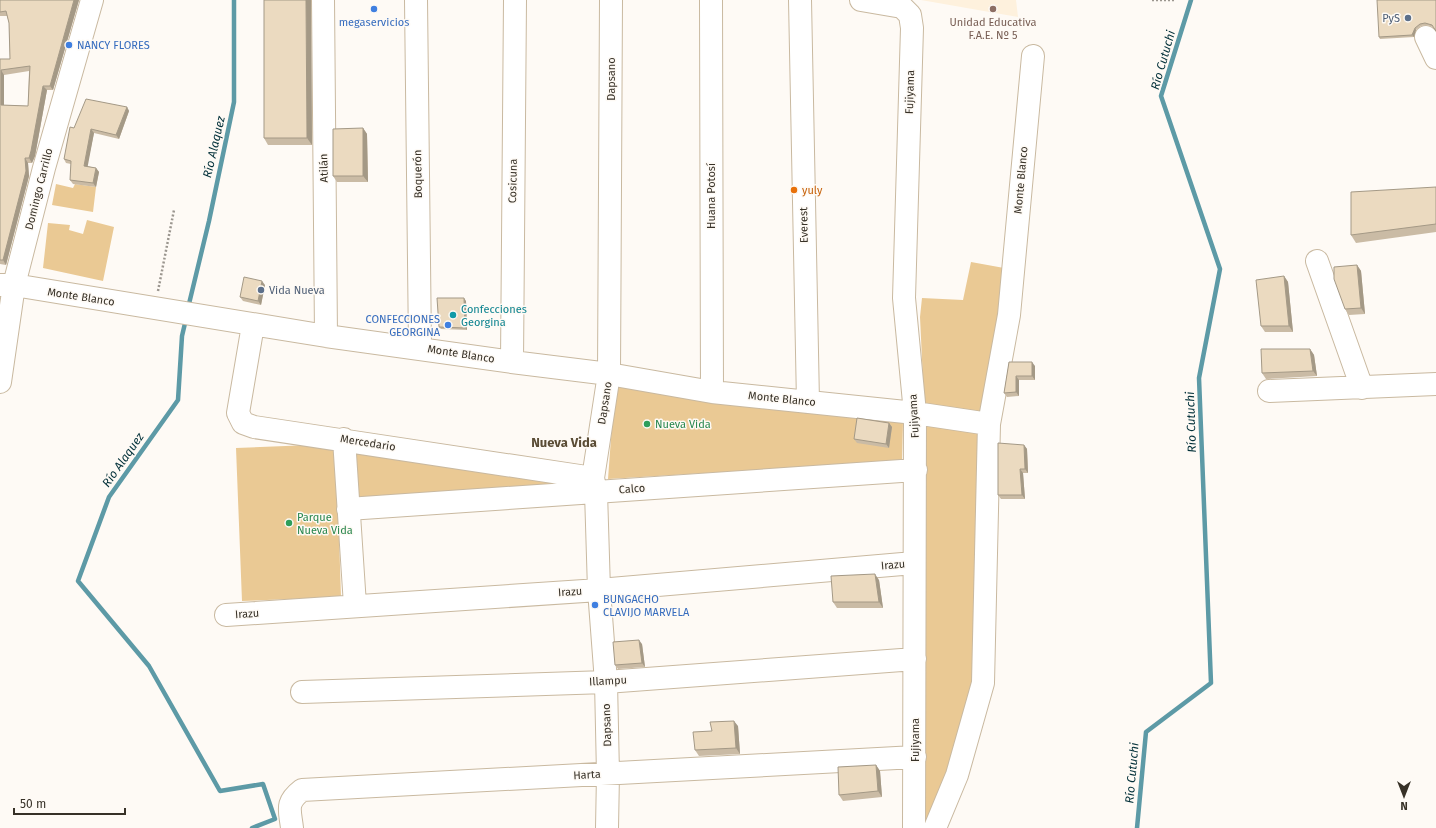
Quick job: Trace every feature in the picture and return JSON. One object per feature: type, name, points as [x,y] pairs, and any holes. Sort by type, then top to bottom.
[{"type":"street","name":"Domingo Carrillo","points":[[0,382],[7,285],[46,160],[92,0]]},
{"type":"street","name":"Atilán","points":[[323,0],[326,336]]},
{"type":"street","name":"Boquerón","points":[[416,0],[420,348]]},
{"type":"street","name":"Cosicuna","points":[[512,362],[515,0]]},
{"type":"street","name":"Dapsano","points":[[607,828],[608,774],[606,682],[599,590],[595,485],[609,374],[611,0]]},
{"type":"street","name":"Huana Potosí","points":[[711,0],[712,392]]},
{"type":"street","name":"Everest","points":[[800,0],[808,402]]},
{"type":"street","name":"Fujiyama","points":[[861,0],[902,7],[910,15],[912,28],[904,298],[914,413],[916,470],[914,563],[914,828]]},
{"type":"street","points":[[1426,36],[1436,58]]},
{"type":"street","name":"Monte Blanco","points":[[7,285],[253,325],[512,362],[609,374],[712,392],[914,413],[989,424],[1009,315],[1033,56]]},
{"type":"street","points":[[1317,261],[1362,388]]},
{"type":"street","name":"Mercedario","points":[[253,325],[238,413],[243,422],[254,427],[344,439],[595,485]]},
{"type":"street","points":[[1269,391],[1436,384]]},
{"type":"street","points":[[935,828],[957,775],[984,683],[989,424]]},
{"type":"street","points":[[344,439],[355,606]]},
{"type":"street","name":"Calco","points":[[348,509],[595,485],[916,470]]},
{"type":"street","name":"Irazu","points":[[226,615],[599,590],[914,563]]},
{"type":"street","name":"Illampu","points":[[302,692],[606,682],[915,659]]},
{"type":"street","name":"Harta","points":[[292,828],[289,806],[293,797],[302,790],[915,757]]},
{"type":"path","points":[[1152,0],[1175,0]]},
{"type":"path","points":[[158,310],[174,210]]},
{"type":"shaded area","name":"Unidad Educativa F.A.E. Nº 5","points":[[921,0],[1016,0],[1018,17]]},
{"type":"shaded area","points":[[56,184],[73,188],[75,184],[96,187],[93,212],[52,205]]},
{"type":"shaded area","points":[[87,220],[114,227],[103,281],[43,268],[48,223],[70,225],[69,230],[83,234]]},
{"type":"shaded area","points":[[971,262],[1004,268],[972,705],[951,777],[924,828],[925,423],[920,317],[922,298],[963,300]]},
{"type":"shaded area","points":[[615,384],[903,422],[902,461],[608,479]]},
{"type":"shaded area","name":"Parque Nueva Vida","points":[[336,444],[341,597],[242,601],[236,448]]},
{"type":"shaded area","points":[[353,450],[573,482],[357,500]]},
{"type":"building","points":[[0,0],[74,0],[50,86],[43,86],[31,151],[29,158],[25,158],[26,171],[3,260],[0,260],[0,59],[10,59],[9,23],[6,11],[0,12]],"holes":[[[30,66],[28,106],[1,105],[1,70]]]},
{"type":"building","points":[[264,0],[306,0],[307,138],[264,138]]},
{"type":"building","name":"PyS","points":[[1377,0],[1436,0],[1436,31],[1432,25],[1425,23],[1420,24],[1415,28],[1412,35],[1379,37]]},
{"type":"building","points":[[86,99],[127,107],[116,135],[91,129],[84,166],[96,168],[93,183],[70,180],[71,161],[64,159],[70,127],[74,128]]},
{"type":"building","points":[[363,128],[363,176],[333,176],[333,129]]},
{"type":"building","points":[[1436,187],[1436,224],[1351,235],[1351,192]]},
{"type":"building","points":[[1357,265],[1361,308],[1345,309],[1334,279],[1334,267]]},
{"type":"building","points":[[1284,276],[1289,326],[1261,326],[1256,280]]},
{"type":"building","points":[[244,277],[262,281],[258,301],[240,297]]},
{"type":"building","name":"Confecciones Georgina","points":[[437,298],[464,298],[465,328],[439,327]]},
{"type":"building","points":[[1261,349],[1310,349],[1313,371],[1262,373]]},
{"type":"building","points":[[1009,362],[1032,362],[1032,376],[1016,376],[1016,392],[1004,393]]},
{"type":"building","points":[[857,418],[889,423],[886,444],[854,439]]},
{"type":"building","points":[[998,443],[1024,445],[1025,469],[1020,469],[1022,495],[998,495]]},
{"type":"building","points":[[875,574],[879,602],[833,602],[831,576]]},
{"type":"building","points":[[639,640],[642,663],[615,665],[613,642]]},
{"type":"building","points":[[734,721],[736,748],[695,750],[693,732],[712,731],[710,722]]},
{"type":"building","points":[[876,765],[878,791],[839,795],[838,767]]},
{"type":"waterway","name":"Río Alaquez","points":[[188,308],[209,221],[234,102],[234,0]]},
{"type":"waterway","name":"Río Cutuchi","points":[[1137,828],[1146,732],[1211,683],[1199,378],[1220,269],[1161,96],[1191,0]]},
{"type":"waterway","name":"Río Alaquez","points":[[186,319],[182,336],[178,400],[109,497],[78,581],[149,666],[220,791],[263,784],[275,819],[252,828]]},
{"type":"place","name":"megaservicios","points":[[374,9]]},
{"type":"place","name":"Unidad Educativa F.A.E. Nº 5","points":[[993,9]]},
{"type":"place","name":"PyS","points":[[1408,18]]},
{"type":"place","name":"NANCY FLORES","points":[[69,45]]},
{"type":"place","name":"yuly","points":[[794,190]]},
{"type":"place","name":"Vida Nueva","points":[[261,290]]},
{"type":"place","name":"Confecciones Georgina","points":[[453,315]]},
{"type":"place","name":"CONFECCIONES GEORGINA","points":[[448,325]]},
{"type":"place","name":"Nueva Vida","points":[[647,424]]},
{"type":"place","name":"Parque Nueva Vida","points":[[289,523]]},
{"type":"place","name":"BUNGACHO CLAVIJO MARVELA","points":[[595,605]]},
{"type":"district","name":"Nueva Vida","points":[[564,442]]}]
